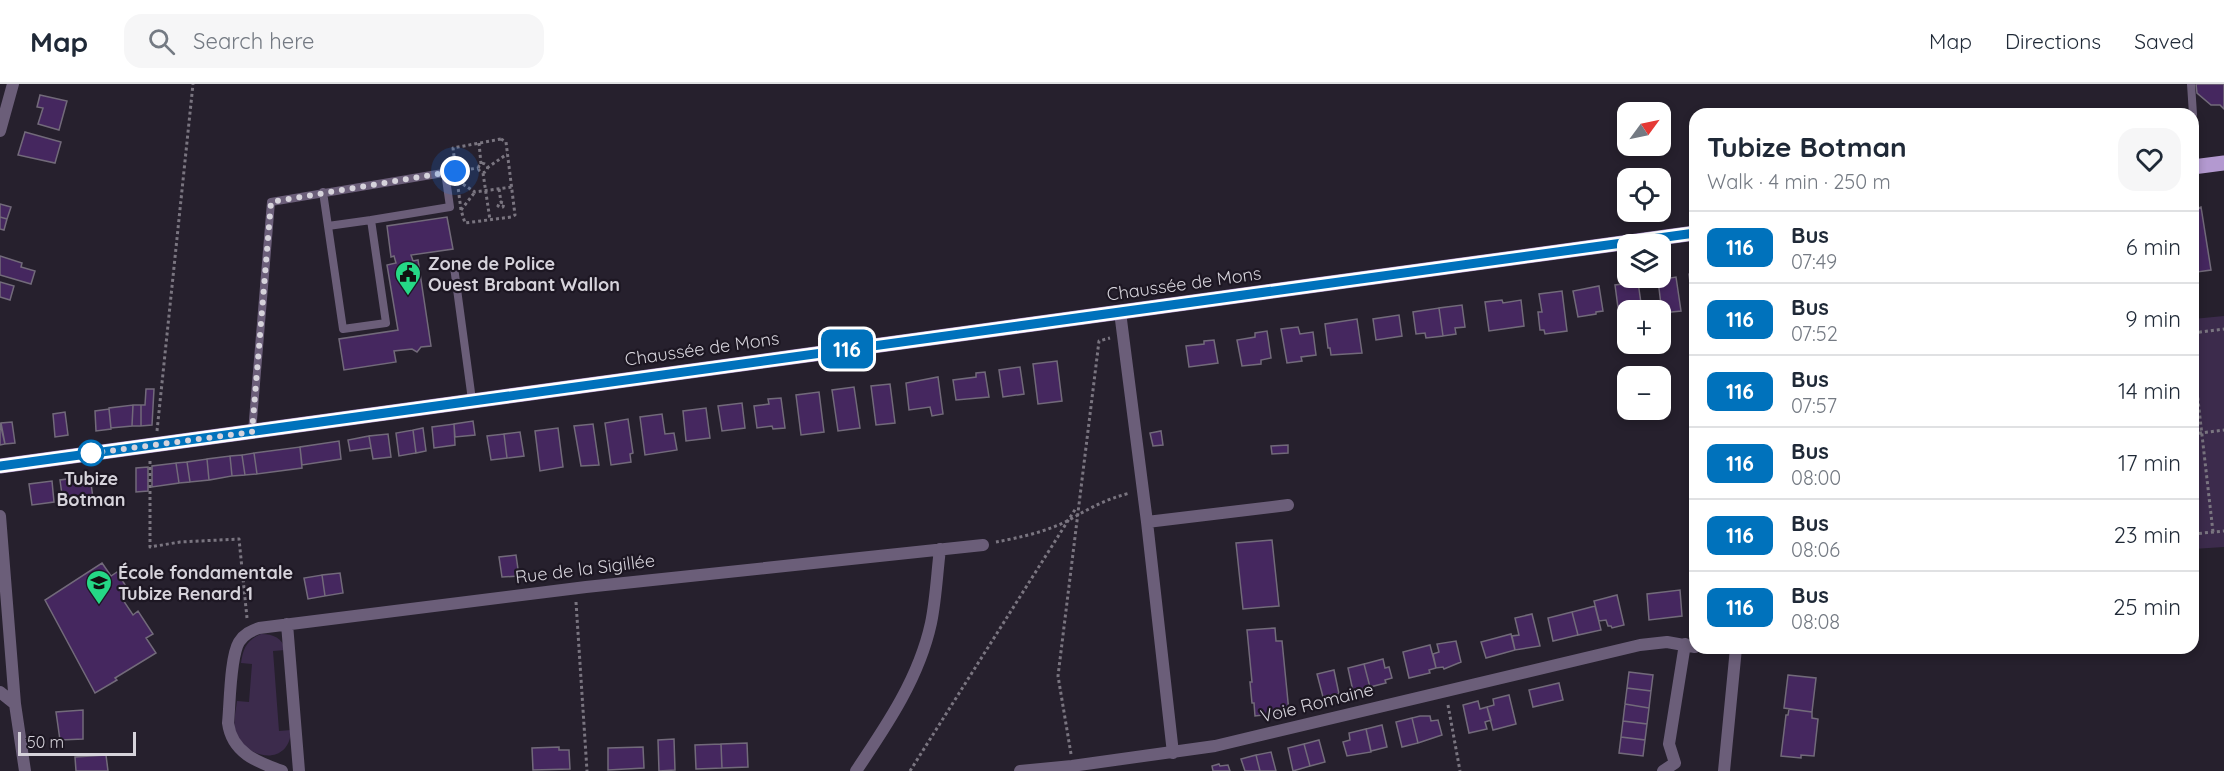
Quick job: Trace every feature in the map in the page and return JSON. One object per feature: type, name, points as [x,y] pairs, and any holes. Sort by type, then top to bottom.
[{"type":"main road","points":[[2199,166],[2224,163]]},
{"type":"main road","name":"Chaussée de Mons","points":[[0,466],[1689,234]]},
{"type":"street","points":[[0,131],[13,84]]},
{"type":"street","points":[[1120,312],[1173,753]]},
{"type":"street","points":[[1147,522],[1288,504]]},
{"type":"street","points":[[0,516],[15,704],[25,771]]},
{"type":"street","name":"Rue de la Sigillée","points":[[251,631],[287,624],[575,588],[983,544]]},
{"type":"street","points":[[856,771],[894,714],[917,666],[931,623],[940,549]]},
{"type":"street","points":[[287,624],[299,771]]},
{"type":"street","points":[[251,631],[240,641],[235,653],[228,723],[236,746],[262,764],[282,771]]},
{"type":"street","name":"Voie Romaine","points":[[1020,771],[1215,746],[1641,645],[1667,642],[1689,645]]},
{"type":"street","points":[[1663,771],[1679,767],[1668,744],[1689,650]]},
{"type":"street","points":[[1724,771],[1735,654]]},
{"type":"street","points":[[0,692],[15,704]]},
{"type":"lane","points":[[2191,84],[2193,108]]},
{"type":"lane","points":[[328,226],[450,207],[445,172]]},
{"type":"lane","points":[[252,432],[271,202],[445,172],[456,175]]},
{"type":"lane","points":[[324,192],[343,329],[386,322],[371,220]]},
{"type":"lane","points":[[454,267],[472,400]]},
{"type":"path","points":[[193,84],[153,445],[150,547],[180,542],[239,539],[248,623],[251,631]]},
{"type":"path","points":[[504,140],[515,215],[465,223],[461,210],[453,148],[479,143],[504,140]]},
{"type":"path","points":[[479,143],[481,164],[478,168],[483,173],[490,220]]},
{"type":"path","points":[[483,173],[507,154]]},
{"type":"path","points":[[481,164],[487,168]]},
{"type":"path","points":[[456,175],[474,192],[512,187]]},
{"type":"path","points":[[500,189],[501,202]]},
{"type":"path","points":[[461,210],[474,192]]},
{"type":"path","points":[[2199,332],[2224,329]]},
{"type":"path","points":[[1072,766],[1058,676],[1076,515],[1099,341],[1123,334]]},
{"type":"path","points":[[2199,407],[2213,532]]},
{"type":"path","points":[[2199,433],[2224,430]]},
{"type":"path","points":[[983,544],[1026,535],[1068,520],[1107,499],[1143,489]]},
{"type":"path","points":[[910,771],[1079,503]]},
{"type":"path","points":[[2199,533],[2224,531]]},
{"type":"path","points":[[575,588],[587,771]]},
{"type":"path","points":[[1445,691],[1460,771]]},
{"type":"shaded area","points":[[2224,316],[2224,547],[2199,549],[2199,318]]},
{"type":"shaded area","points":[[261,634],[277,638],[282,642],[285,650],[273,651],[279,731],[291,730],[289,742],[275,755],[256,753],[247,748],[240,740],[234,723],[237,701],[249,702],[252,664],[241,663],[243,653],[246,645]]},
{"type":"building","points":[[2196,84],[2224,84],[2224,109],[2220,105],[2211,105],[2197,93]]},
{"type":"building","points":[[40,95],[67,101],[59,130],[38,124],[43,108],[37,107]]},
{"type":"building","points":[[25,132],[61,142],[55,163],[18,155]]},
{"type":"building","points":[[0,204],[11,207],[7,219],[0,217]]},
{"type":"building","points":[[2201,207],[2211,270],[2199,272],[2199,208]]},
{"type":"building","points":[[0,217],[7,219],[4,230],[0,229]]},
{"type":"building","name":"Zone de Police Ouest Brabant Wallon","points":[[447,217],[453,249],[411,255],[413,261],[418,260],[431,346],[421,347],[417,352],[412,349],[394,351],[396,362],[344,370],[339,339],[398,330],[387,265],[396,263],[394,256],[391,257],[387,226]]},
{"type":"building","points":[[0,256],[22,263],[21,267],[35,271],[31,284],[0,275]]},
{"type":"building","points":[[1676,277],[1681,311],[1671,312],[1671,300],[1660,300],[1659,288],[1671,288],[1671,278]]},
{"type":"building","points":[[0,282],[14,286],[10,300],[0,297]]},
{"type":"building","points":[[1615,285],[1617,285],[1617,288],[1639,288],[1641,300],[1617,300]]},
{"type":"building","points":[[1599,286],[1603,311],[1578,317],[1573,291]]},
{"type":"building","points":[[1562,291],[1567,331],[1545,334],[1544,330],[1540,330],[1538,312],[1542,312],[1539,294]]},
{"type":"building","points":[[1502,300],[1503,303],[1521,300],[1524,326],[1489,331],[1485,302]]},
{"type":"building","points":[[1462,305],[1465,327],[1455,328],[1456,334],[1443,336],[1439,308]]},
{"type":"building","points":[[1439,308],[1443,336],[1426,338],[1425,333],[1416,334],[1413,312]]},
{"type":"building","points":[[1399,315],[1402,336],[1376,340],[1373,319]]},
{"type":"building","points":[[1357,319],[1362,353],[1331,355],[1325,324]]},
{"type":"building","points":[[1298,327],[1300,334],[1313,332],[1316,355],[1301,357],[1302,361],[1287,363],[1281,329]]},
{"type":"building","points":[[1267,331],[1271,358],[1261,360],[1261,364],[1242,366],[1237,340],[1255,337],[1255,333]]},
{"type":"building","points":[[1214,340],[1218,363],[1189,367],[1186,346],[1204,344],[1204,341]]},
{"type":"building","points":[[1057,361],[1062,401],[1038,404],[1033,364]]},
{"type":"building","points":[[1020,367],[1024,394],[1003,397],[999,370]]},
{"type":"building","points":[[985,372],[989,397],[956,400],[953,380],[976,377],[976,373]]},
{"type":"building","points":[[938,377],[943,414],[932,416],[930,407],[909,410],[906,383]]},
{"type":"building","points":[[890,384],[895,423],[876,425],[871,386]]},
{"type":"building","points":[[854,387],[860,428],[838,431],[832,390]]},
{"type":"building","points":[[146,389],[154,389],[152,425],[141,426],[141,405],[145,405]]},
{"type":"building","points":[[819,392],[824,432],[801,435],[796,395]]},
{"type":"building","points":[[781,398],[785,428],[773,429],[772,426],[757,428],[754,406],[769,404],[768,399]]},
{"type":"building","points":[[742,403],[745,428],[722,431],[718,406]]},
{"type":"building","points":[[133,405],[141,405],[141,426],[132,426]]},
{"type":"building","points":[[133,405],[132,426],[111,428],[109,408]]},
{"type":"building","points":[[706,408],[710,438],[686,441],[683,411]]},
{"type":"building","points":[[109,409],[111,429],[96,431],[95,411]]},
{"type":"building","points":[[65,412],[68,435],[55,437],[53,414]]},
{"type":"building","points":[[662,414],[665,434],[674,433],[677,450],[645,455],[640,417]]},
{"type":"building","points":[[628,419],[633,453],[630,454],[631,462],[611,465],[605,423]]},
{"type":"building","points":[[473,421],[475,435],[455,437],[454,424]]},
{"type":"building","points":[[12,422],[15,443],[5,444],[1,423]]},
{"type":"building","points":[[0,423],[5,444],[0,445]]},
{"type":"building","points":[[454,424],[455,445],[434,448],[432,427]]},
{"type":"building","points":[[593,424],[599,465],[581,466],[574,426]]},
{"type":"building","points":[[423,428],[426,451],[416,453],[413,430]]},
{"type":"building","points":[[558,428],[563,467],[540,471],[535,431]]},
{"type":"building","points":[[413,430],[416,453],[399,456],[396,433]]},
{"type":"building","points":[[1161,431],[1163,445],[1153,446],[1150,433]]},
{"type":"building","points":[[520,432],[524,456],[507,458],[504,434]]},
{"type":"building","points":[[388,434],[391,457],[373,459],[369,436]]},
{"type":"building","points":[[504,434],[507,458],[491,460],[487,436]]},
{"type":"building","points":[[369,436],[371,448],[350,451],[348,440]]},
{"type":"building","points":[[339,441],[341,459],[302,465],[300,447]]},
{"type":"building","points":[[1288,445],[1288,453],[1272,454],[1271,446]]},
{"type":"building","points":[[300,447],[302,468],[257,474],[254,453]]},
{"type":"building","points":[[254,453],[257,474],[245,475],[242,455]]},
{"type":"building","points":[[242,455],[245,475],[232,476],[230,456]]},
{"type":"building","points":[[230,456],[232,476],[209,480],[207,459]]},
{"type":"building","points":[[207,459],[209,480],[190,482],[187,462]]},
{"type":"building","points":[[187,462],[190,482],[179,483],[176,463]]},
{"type":"building","points":[[176,463],[179,483],[152,487],[152,466]]},
{"type":"building","points":[[148,467],[148,491],[136,492],[136,468]]},
{"type":"building","points":[[90,476],[93,498],[63,502],[60,480]]},
{"type":"building","points":[[52,481],[54,502],[32,505],[29,484]]},
{"type":"building","points":[[1272,540],[1279,606],[1243,609],[1236,543]]},
{"type":"building","points":[[516,555],[519,576],[502,577],[499,557]]},
{"type":"building","points":[[102,563],[111,576],[117,572],[129,591],[121,597],[133,615],[138,611],[153,634],[146,638],[156,653],[95,693],[45,600]]},
{"type":"building","points":[[340,573],[343,593],[325,596],[322,575]]},
{"type":"building","points":[[322,575],[325,596],[308,599],[304,578]]},
{"type":"building","points":[[1680,590],[1682,616],[1649,620],[1647,594]]},
{"type":"building","points":[[1617,595],[1624,625],[1612,628],[1608,626],[1606,620],[1599,621],[1594,601]]},
{"type":"building","points":[[1595,606],[1601,630],[1578,635],[1572,612]]},
{"type":"building","points":[[1572,612],[1578,635],[1553,641],[1548,618]]},
{"type":"building","points":[[1532,614],[1540,646],[1515,650],[1512,636],[1519,635],[1515,618]]},
{"type":"building","points":[[1275,628],[1276,641],[1282,641],[1289,712],[1255,716],[1250,682],[1252,682],[1247,630]]},
{"type":"building","points":[[1511,634],[1515,650],[1486,658],[1481,642]]},
{"type":"building","points":[[1456,641],[1461,662],[1444,669],[1443,667],[1436,668],[1433,654],[1439,652],[1437,644]]},
{"type":"building","points":[[1430,645],[1436,668],[1429,670],[1430,673],[1409,678],[1403,652]]},
{"type":"building","points":[[1383,659],[1385,668],[1389,667],[1392,678],[1385,680],[1386,683],[1370,687],[1364,664]]},
{"type":"building","points":[[1364,664],[1370,687],[1353,691],[1348,668]]},
{"type":"building","points":[[1334,670],[1339,694],[1323,697],[1317,674]]},
{"type":"building","points":[[1629,672],[1653,675],[1651,691],[1627,688]]},
{"type":"building","points":[[1788,675],[1816,678],[1812,712],[1784,708]]},
{"type":"building","points":[[1559,683],[1563,700],[1533,707],[1529,690]]},
{"type":"building","points":[[1627,688],[1651,691],[1649,708],[1625,704]]},
{"type":"building","points":[[1509,695],[1516,724],[1493,730],[1487,707],[1494,705],[1493,699]]},
{"type":"building","points":[[1478,701],[1480,709],[1487,707],[1491,720],[1485,722],[1487,729],[1469,733],[1463,705]]},
{"type":"building","points":[[1625,704],[1649,708],[1647,724],[1623,721]]},
{"type":"building","points":[[1789,709],[1812,712],[1812,718],[1818,719],[1814,756],[1801,755],[1801,758],[1781,756],[1786,715]]},
{"type":"building","points":[[83,710],[83,739],[60,740],[56,712]]},
{"type":"building","points":[[1430,716],[1431,721],[1438,720],[1442,735],[1418,743],[1412,718]]},
{"type":"building","points":[[1412,718],[1418,743],[1402,747],[1396,722]]},
{"type":"building","points":[[1623,721],[1647,724],[1645,740],[1621,737]]},
{"type":"building","points":[[1382,725],[1387,747],[1371,751],[1366,729]]},
{"type":"building","points":[[1366,729],[1371,752],[1347,756],[1343,742],[1350,740],[1349,733]]},
{"type":"building","points":[[1621,737],[1645,740],[1643,756],[1619,753]]},
{"type":"building","points":[[674,739],[675,770],[659,771],[658,740]]},
{"type":"building","points":[[1319,740],[1325,762],[1310,766],[1304,744]]},
{"type":"building","points":[[747,743],[748,767],[722,768],[721,744]]},
{"type":"building","points":[[721,744],[722,768],[696,769],[695,745]]},
{"type":"building","points":[[1304,744],[1310,766],[1293,771],[1288,748]]},
{"type":"building","points":[[559,747],[559,750],[569,750],[570,769],[533,770],[532,748]]},
{"type":"building","points":[[643,747],[644,768],[608,770],[608,748]]},
{"type":"building","points":[[1271,752],[1276,771],[1260,771],[1256,755]]},
{"type":"building","points":[[106,755],[108,771],[76,771],[75,757]]},
{"type":"building","points":[[1256,755],[1260,771],[1245,771],[1241,759]]},
{"type":"building","points":[[1219,764],[1220,766],[1228,765],[1230,771],[1213,771],[1212,766]]},
{"type":"bus line","name":"116","points":[[0,466],[1689,234]]},
{"type":"place","name":"Zone de Police Ouest Brabant Wallon","points":[[408,297]]},
{"type":"place","name":"Tubize Botman","points":[[91,453]]},
{"type":"place","name":"École fondamentale Tubize Renard 1","points":[[99,606]]},
{"type":"route","points":[[91,453],[86,454],[252,432],[271,202],[455,171]]}]
